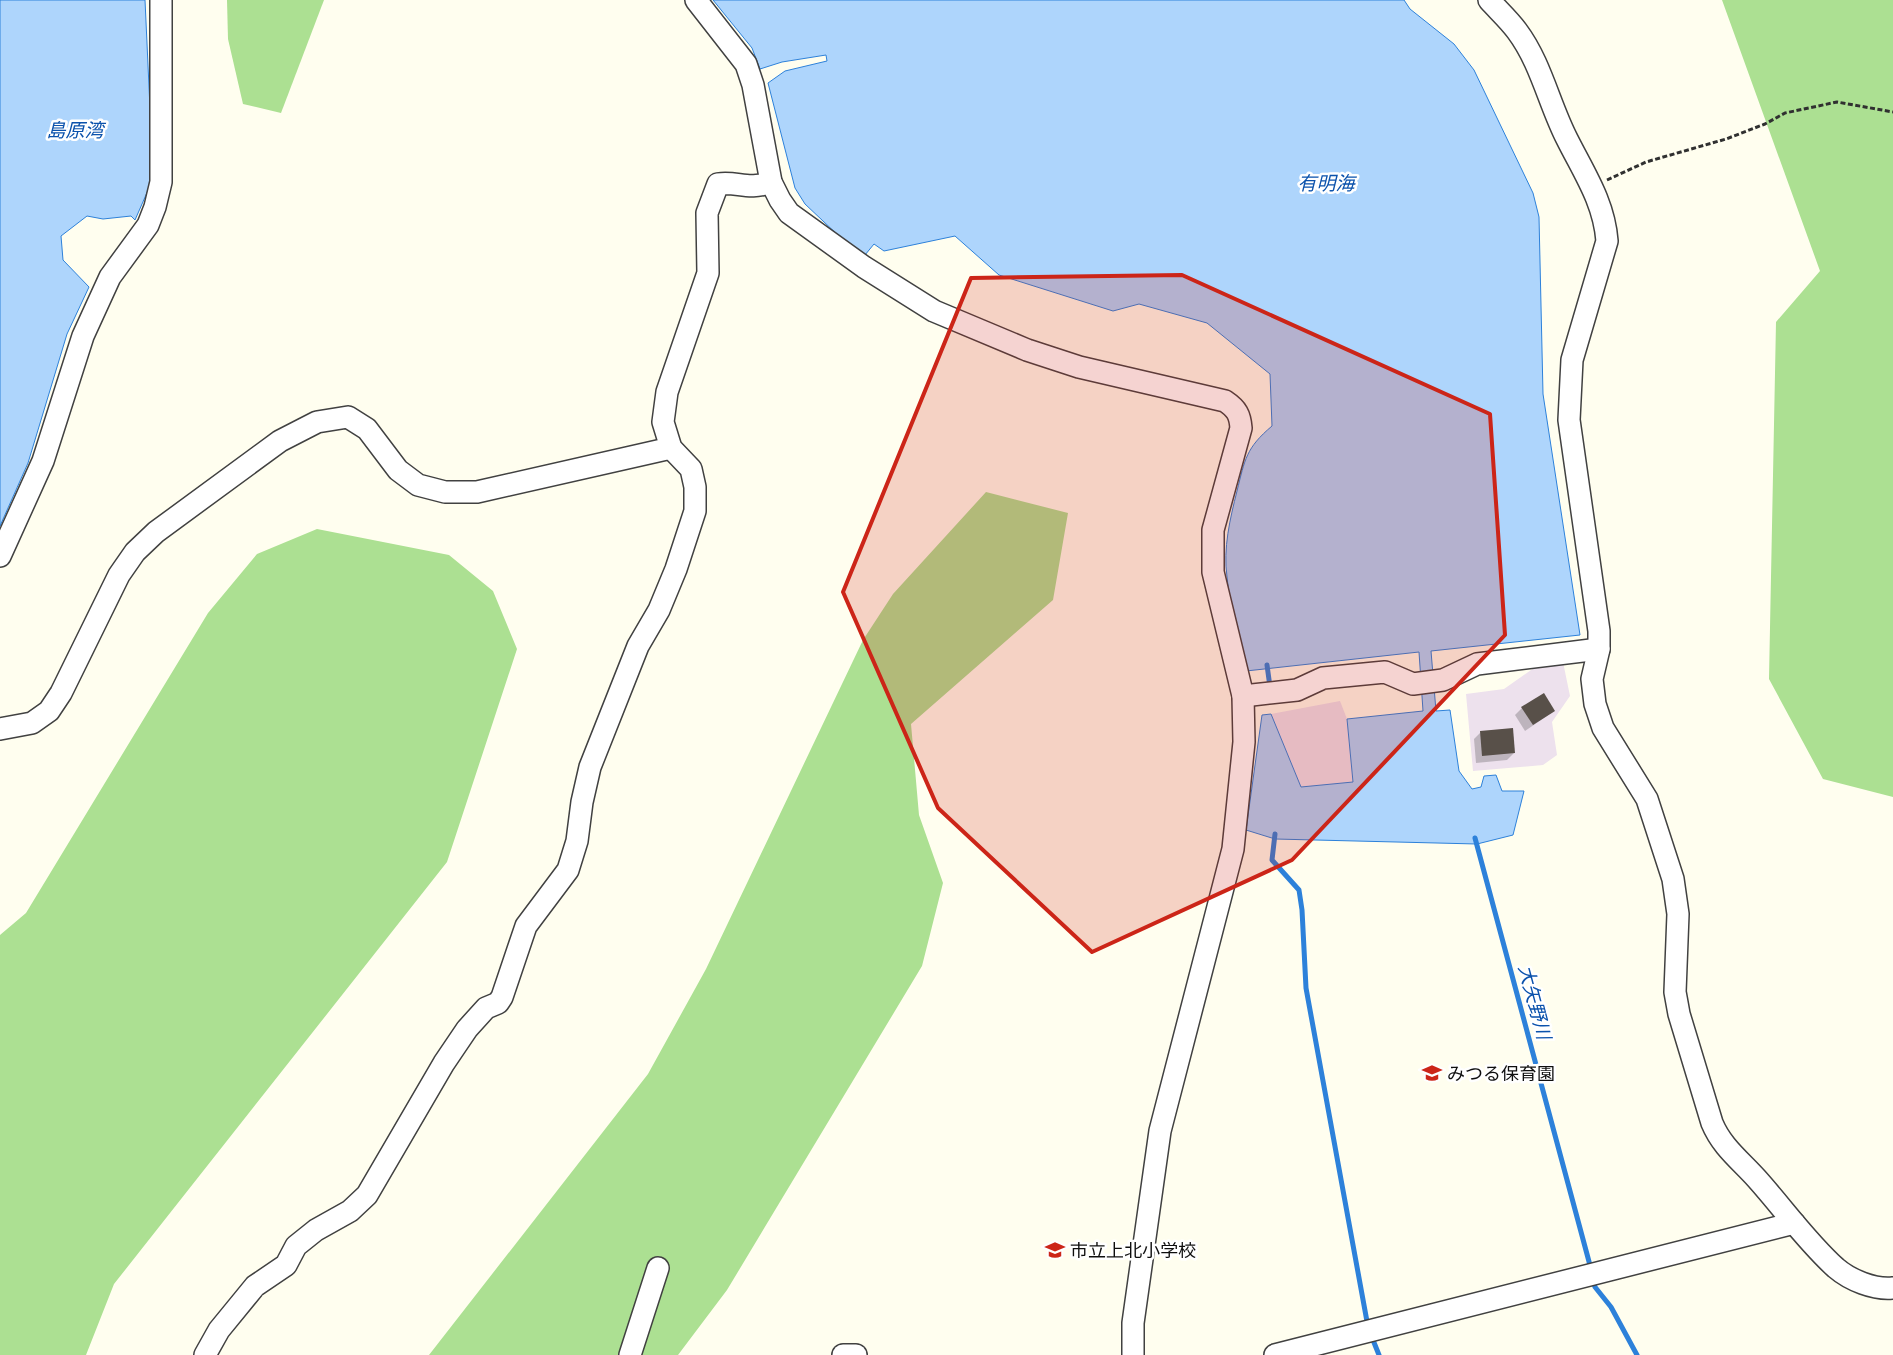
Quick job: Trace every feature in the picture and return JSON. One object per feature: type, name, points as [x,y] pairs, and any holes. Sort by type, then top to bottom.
[{"type":"street","points":[[0,556],[43,461],[83,336],[110,277],[148,225],[155,208],[161,182],[161,0]]},
{"type":"street","points":[[696,0],[746,64],[753,85],[771,182],[780,200],[790,213],[864,267],[934,311],[1027,350],[1079,367],[1225,401],[1237,410],[1240,428],[1213,530],[1214,572],[1242,696],[1244,742],[1232,849],[1160,1131],[1133,1323],[1133,1355]]},
{"type":"street","points":[[1489,0],[1517,30],[1533,58],[1566,138],[1593,186],[1605,220],[1607,241],[1572,360],[1569,420],[1599,631],[1599,649],[1592,679],[1603,728],[1647,799],[1674,879],[1678,914],[1675,992],[1679,1014],[1712,1123],[1718,1137],[1728,1150],[1756,1178],[1794,1223],[1837,1269],[1860,1282],[1884,1289],[1893,1288]]},
{"type":"street","points":[[205,1355],[219,1330],[255,1286],[286,1264],[296,1246],[316,1230],[350,1211],[367,1195],[462,1036],[486,1008],[498,1003],[502,997],[526,926],[568,870],[577,841],[582,802],[590,768],[638,646],[659,610],[673,577],[694,511],[695,487],[691,469],[671,448],[663,422],[666,392],[708,273],[707,213],[715,187],[721,184],[759,187],[771,182]]},
{"type":"street","points":[[0,729],[32,723],[49,712],[61,693],[119,574],[135,552],[156,532],[280,441],[318,422],[348,417],[367,429],[398,470],[418,485],[446,492],[477,492],[671,448]]},
{"type":"street","points":[[1242,696],[1297,690],[1324,678],[1385,672],[1413,684],[1443,680],[1477,664],[1599,649]]},
{"type":"street","points":[[1275,1355],[1590,1273],[1794,1223]]},
{"type":"street","points":[[630,1355],[658,1268]]},
{"type":"street","points":[[843,1355],[856,1355]]},
{"type":"path","points":[[1593,186],[1646,162],[1726,139],[1765,124],[1785,113],[1837,102],[1893,112]]},
{"type":"highlighted area","points":[[1182,275],[1490,414],[1505,635],[1292,860],[1092,952],[938,808],[843,592],[971,278]]},
{"type":"shaded area","points":[[1563,662],[1570,696],[1552,722],[1557,755],[1543,765],[1473,771],[1466,694],[1504,689],[1541,663]]},
{"type":"shaded area","points":[[1340,701],[1347,719],[1353,782],[1301,787],[1271,714]]},
{"type":"green space","points":[[227,0],[324,0],[281,113],[243,104],[228,39]]},
{"type":"green space","points":[[1722,0],[1893,0],[1893,797],[1823,779],[1769,679],[1776,322],[1820,271]]},
{"type":"green space","points":[[986,492],[1068,513],[1053,600],[911,724],[919,815],[943,883],[922,966],[727,1290],[678,1355],[429,1355],[648,1074],[706,969],[863,640],[893,594]]},
{"type":"green space","points":[[317,529],[449,555],[493,591],[517,649],[447,862],[114,1284],[86,1355],[0,1355],[0,935],[26,913],[208,613],[257,554]]},
{"type":"water","name":"島原湾","points":[[0,0],[145,0],[152,152],[149,188],[135,220],[131,216],[103,219],[87,216],[61,236],[63,260],[89,287],[67,334],[28,463],[0,526]]},
{"type":"water","name":"有明海","points":[[713,0],[1404,0],[1410,9],[1454,44],[1474,70],[1533,193],[1539,217],[1543,394],[1580,635],[1431,651],[1436,711],[1450,710],[1459,771],[1472,789],[1481,787],[1484,776],[1496,775],[1502,791],[1524,791],[1513,835],[1477,844],[1275,839],[1246,830],[1262,715],[1271,714],[1301,787],[1353,782],[1347,719],[1423,711],[1419,652],[1246,671],[1228,589],[1226,555],[1232,512],[1245,462],[1257,441],[1272,426],[1270,374],[1207,323],[1139,304],[1113,311],[999,275],[955,236],[884,251],[874,244],[865,255],[841,238],[805,204],[795,188],[768,83],[785,71],[827,61],[826,55],[782,62],[760,69],[752,48]]},
{"type":"building","points":[[1544,693],[1555,711],[1533,725],[1521,707]]},
{"type":"building","points":[[1513,728],[1515,753],[1482,756],[1480,731]]},
{"type":"waterway","points":[[1267,665],[1270,687]]},
{"type":"waterway","points":[[1275,834],[1272,860],[1299,890],[1302,910],[1306,988],[1368,1327]]},
{"type":"waterway","name":"大矢野川","points":[[1475,838],[1591,1269]]},
{"type":"waterway","name":"大矢野川","points":[[1593,1280],[1595,1287],[1611,1307],[1637,1355]]},
{"type":"waterway","points":[[1371,1335],[1379,1355]]},
{"type":"place","name":"みつる保育園","points":[[1432,1073]]},
{"type":"place","name":"市立上北小学校","points":[[1055,1250]]}]
